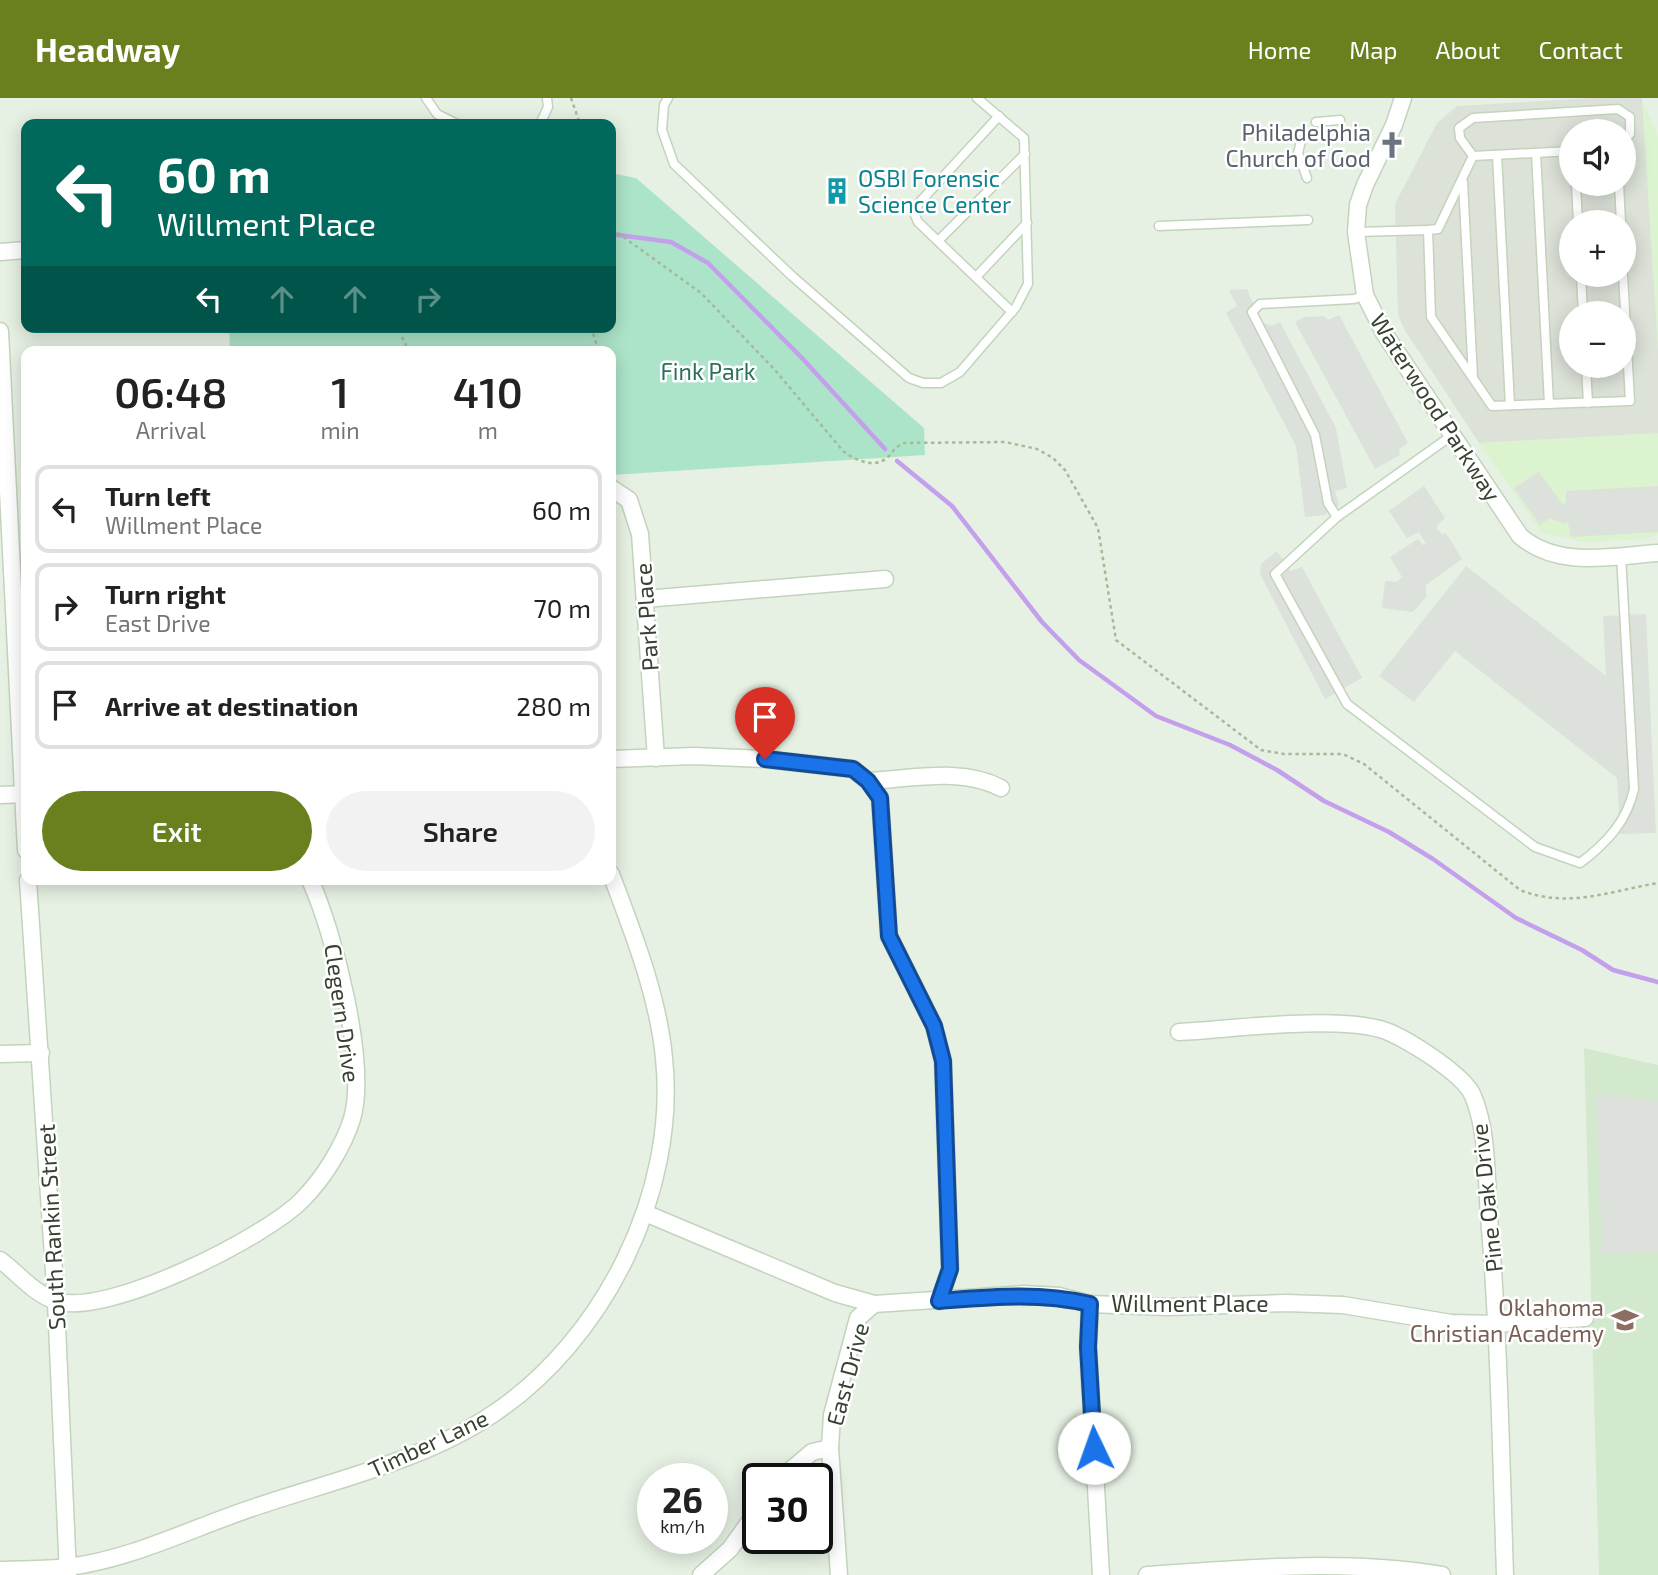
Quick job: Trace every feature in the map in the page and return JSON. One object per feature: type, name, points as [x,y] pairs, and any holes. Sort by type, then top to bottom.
[{"type":"street","name":"Waterwood Parkway","points":[[1402,98],[1394,125],[1365,185],[1359,205],[1356,232],[1365,295],[1384,333],[1520,536],[1534,548],[1560,556],[1658,553]]},
{"type":"street","points":[[0,252],[21,250]]},
{"type":"street","points":[[0,331],[5,530],[19,567],[21,658]]},
{"type":"street","name":"Park Place","points":[[616,491],[629,500],[636,514],[645,598],[656,758]]},
{"type":"street","points":[[645,598],[885,579]]},
{"type":"street","points":[[616,758],[694,756],[853,769],[868,781],[880,798],[889,936],[934,1026],[943,1061],[950,1269],[939,1301]]},
{"type":"street","points":[[868,781],[962,776],[986,780],[1001,788]]},
{"type":"street","points":[[0,795],[21,794]]},
{"type":"street","name":"South Rankin Street","points":[[28,885],[57,1301],[68,1571]]},
{"type":"street","name":"Clegern Drive","points":[[57,1301],[82,1302],[116,1295],[193,1267],[264,1231],[302,1200],[331,1162],[352,1118],[356,1081],[337,948],[312,885]]},
{"type":"street","name":"Timber Lane","points":[[0,1570],[68,1571],[112,1558],[261,1504],[374,1470],[492,1415],[527,1388],[585,1325],[609,1287],[645,1213],[659,1161],[665,1105],[664,1058],[636,940],[615,885]]},
{"type":"street","name":"Pine Oak Drive","points":[[1179,1032],[1323,1025],[1381,1029],[1404,1039],[1456,1076],[1472,1093],[1481,1124],[1495,1324],[1505,1575]]},
{"type":"street","points":[[0,1054],[41,1052]]},
{"type":"street","name":"Willment Place","points":[[645,1213],[835,1293],[874,1304],[1024,1294],[1059,1296],[1090,1304],[1168,1307],[1286,1303],[1343,1305],[1451,1323],[1495,1324],[1585,1318]]},
{"type":"street","points":[[0,1260],[34,1288],[57,1301]]},
{"type":"street","name":"East Drive","points":[[839,1575],[830,1448],[832,1415],[858,1318],[874,1304]]},
{"type":"street","points":[[1090,1304],[1088,1347],[1101,1575]]},
{"type":"street","points":[[799,1463],[812,1452],[830,1448]]},
{"type":"street","points":[[701,1575],[730,1549],[742,1532]]},
{"type":"street","points":[[1147,1575],[1259,1567],[1340,1566],[1442,1575]]},
{"type":"lane","points":[[426,98],[437,114],[447,119]]},
{"type":"lane","points":[[542,119],[548,107],[547,98]]},
{"type":"lane","points":[[668,98],[664,105],[662,130],[674,164],[792,275],[909,378],[923,383],[942,383],[960,372],[1012,312],[1028,284],[1024,138],[977,98]]},
{"type":"lane","points":[[1473,156],[1460,138],[1459,128],[1473,118],[1618,109],[1630,119]]},
{"type":"lane","points":[[999,116],[919,203],[914,212],[918,222],[1012,312]]},
{"type":"lane","points":[[1316,122],[1340,120]]},
{"type":"lane","points":[[1301,141],[1298,153],[1307,178]]},
{"type":"lane","points":[[1473,156],[1559,152]]},
{"type":"lane","points":[[1536,153],[1549,404]]},
{"type":"lane","points":[[938,241],[1025,154]]},
{"type":"lane","points":[[1497,155],[1510,405]]},
{"type":"lane","points":[[1356,232],[1438,229],[1473,156]]},
{"type":"lane","points":[[1462,178],[1473,379]]},
{"type":"lane","points":[[1159,226],[1308,220]]},
{"type":"lane","points":[[976,277],[1027,223]]},
{"type":"lane","points":[[1428,230],[1431,317],[1492,406],[1630,401],[1624,287]]},
{"type":"lane","points":[[1337,517],[1328,503],[1315,435],[1252,312],[1260,304],[1354,299],[1365,295]]},
{"type":"lane","points":[[1587,378],[1588,403]]},
{"type":"lane","points":[[1451,436],[1337,517],[1275,574],[1347,704],[1535,848],[1580,863],[1598,850],[1629,811],[1634,789],[1621,555]]},
{"type":"path","points":[[571,98],[578,119]]},
{"type":"path","points":[[616,233],[701,293],[775,370],[843,451],[855,460],[865,465],[878,462],[890,457],[895,448],[913,442],[1005,442],[1037,449],[1053,458],[1065,470],[1098,528],[1116,640],[1252,745],[1284,754],[1343,754],[1364,764],[1520,890],[1537,897],[1569,900],[1658,883]]},
{"type":"path","points":[[402,337],[406,346]]},
{"type":"shaded area","points":[[1592,98],[1642,98],[1658,349],[1658,433],[1479,443],[1404,329],[1398,315],[1395,204],[1437,123],[1457,106]]},
{"type":"shaded area","points":[[1642,100],[1658,136],[1658,349]]},
{"type":"shaded area","points":[[1247,289],[1261,322],[1271,326],[1280,322],[1336,428],[1347,488],[1335,491],[1339,505],[1324,515],[1305,517],[1296,446],[1226,313],[1237,306],[1229,290]]},
{"type":"shaded area","points":[[1339,315],[1408,443],[1399,449],[1400,455],[1375,469],[1295,322],[1305,317],[1324,316],[1328,320]]},
{"type":"shaded area","points":[[1658,433],[1658,534],[1647,539],[1583,542],[1542,533],[1479,443]]},
{"type":"shaded area","points":[[1539,472],[1563,505],[1566,503],[1566,491],[1658,486],[1658,532],[1571,537],[1568,522],[1565,524],[1550,518],[1540,525],[1514,488]]},
{"type":"shaded area","points":[[1424,486],[1445,518],[1437,525],[1437,529],[1442,534],[1446,533],[1462,559],[1426,585],[1426,597],[1413,612],[1382,608],[1385,581],[1397,582],[1402,577],[1390,557],[1418,539],[1423,545],[1426,544],[1419,532],[1407,538],[1389,511]]},
{"type":"shaded area","points":[[1277,551],[1290,571],[1302,567],[1362,678],[1325,699],[1260,574],[1261,564]]},
{"type":"shaded area","points":[[1466,566],[1606,676],[1603,616],[1646,614],[1656,833],[1620,834],[1617,778],[1455,651],[1414,702],[1379,676]]},
{"type":"shaded area","name":"Oklahoma Christian Academy","points":[[1584,1048],[1658,1065],[1658,1575],[1599,1575]]},
{"type":"shaded area","points":[[1596,1093],[1658,1101],[1658,1252],[1602,1253]]},
{"type":"green space","name":"Fink Park","points":[[616,174],[636,178],[924,428],[925,455],[616,475],[616,346],[230,346],[229,333],[616,333]]},
{"type":"waterway","points":[[616,235],[671,242],[708,263],[802,358],[885,449]]},
{"type":"waterway","points":[[897,461],[952,506],[1042,622],[1079,660],[1156,716],[1230,745],[1277,770],[1324,801],[1389,832],[1433,859],[1516,918],[1582,950],[1613,970],[1658,982]]},
{"type":"place","name":"Philadelphia Church of God","points":[[1392,145]]},
{"type":"place","name":"OSBI Forensic Science Center","points":[[837,191]]},
{"type":"place","name":"Oklahoma Christian Academy","points":[[1625,1320]]},
{"type":"route","points":[[765,759],[853,769],[868,781],[880,798],[889,936],[897,957],[934,1026],[943,1061],[950,1269],[939,1301],[1024,1294],[1059,1296],[1090,1304],[1088,1347],[1094,1448]]}]
